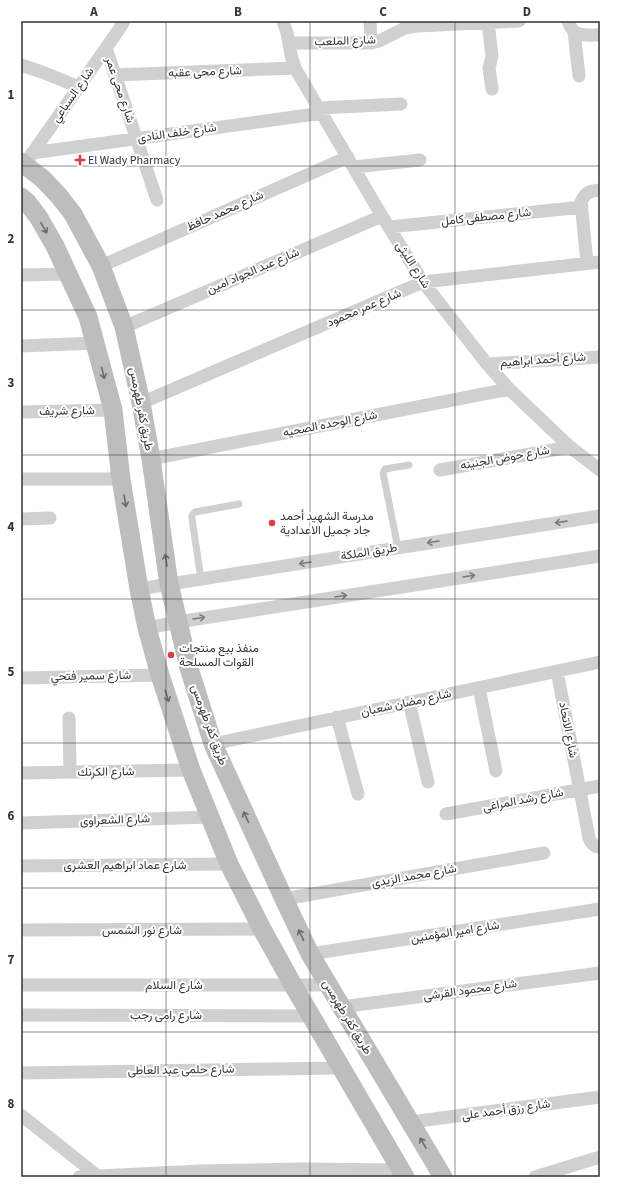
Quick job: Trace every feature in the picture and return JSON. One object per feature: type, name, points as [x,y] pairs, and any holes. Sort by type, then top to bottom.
[{"type":"street","name":"شارع السباعي","points":[[25,162],[124,21]]},
{"type":"street","name":"شارع الليثى","points":[[283,21],[295,68],[423,282],[487,364],[509,388],[570,447],[600,470]]},
{"type":"street","points":[[370,21],[371,42]]},
{"type":"street","name":"شارع الملعب","points":[[289,43],[371,42],[379,41],[405,28],[417,26],[519,21]]},
{"type":"street","points":[[492,22],[492,56],[490,68],[492,89]]},
{"type":"street","points":[[571,26],[580,35],[600,35]]},
{"type":"street","points":[[571,26],[579,76]]},
{"type":"street","name":"شارع محى عمر","points":[[106,48],[157,200]]},
{"type":"street","points":[[21,65],[79,87]]},
{"type":"street","name":"شارع محى عقبه","points":[[115,75],[295,68]]},
{"type":"street","name":"شارع خلف النادى","points":[[25,162],[137,139],[321,111],[402,104]]},
{"type":"street","name":"شارع محمد حافظ","points":[[101,266],[351,162],[420,160]]},
{"type":"street","name":"طريق كفر طهرمس","points":[[25,162],[54,190],[73,214],[101,266],[124,327],[141,403],[151,460],[169,584],[189,668],[213,744],[310,954],[443,1177]]},
{"type":"street","points":[[586,263],[581,202],[587,193],[600,190]]},
{"type":"street","points":[[23,200],[39,218],[55,246],[88,317],[96,343],[113,410],[121,479],[146,628],[191,770],[209,817],[229,864],[262,929],[403,1174]]},
{"type":"street","name":"شارع مصطفى كامل","points":[[386,221],[582,207]]},
{"type":"street","name":"شارع عبد الجواد امين","points":[[124,327],[386,221]]},
{"type":"street","name":"شارع عمر محمود","points":[[141,403],[423,282],[600,262]]},
{"type":"street","points":[[21,276],[68,274]]},
{"type":"street","points":[[21,346],[96,343]]},
{"type":"street","name":"شارع أحمد ابراهيم","points":[[487,364],[600,357]]},
{"type":"street","name":"شارع الوحده الصحيه","points":[[151,460],[509,388]]},
{"type":"street","name":"شارع شريف","points":[[21,412],[113,410]]},
{"type":"street","name":"شارع حوض الجنينه","points":[[440,470],[570,447]]},
{"type":"street","points":[[21,479],[121,479]]},
{"type":"street","name":"طريق الملكة","points":[[139,589],[600,516]]},
{"type":"street","points":[[21,519],[50,518]]},
{"type":"street","points":[[146,628],[600,556]]},
{"type":"street","name":"شارع رمضان شعبان","points":[[213,744],[600,662]]},
{"type":"street","name":"شارع الاتحاد","points":[[557,671],[580,789]]},
{"type":"street","name":"شارع سمير فتحي","points":[[21,678],[160,675]]},
{"type":"street","points":[[479,688],[496,771]]},
{"type":"street","points":[[409,702],[428,782]]},
{"type":"street","points":[[337,717],[358,794]]},
{"type":"street","points":[[69,718],[70,772]]},
{"type":"street","name":"شارع الكرنك","points":[[21,773],[191,770]]},
{"type":"street","name":"شارع رشد المراغى","points":[[446,814],[600,786]]},
{"type":"street","points":[[580,789],[589,838],[592,843],[600,847]]},
{"type":"street","name":"شارع الشعراوى","points":[[21,823],[209,817]]},
{"type":"street","name":"شارع محمد الزيدى","points":[[284,899],[544,853]]},
{"type":"street","name":"شارع عماد ابراهيم العشرى","points":[[21,866],[229,864]]},
{"type":"street","name":"شارع امير المؤمنين","points":[[310,954],[600,909]]},
{"type":"street","name":"شارع نور الشمس","points":[[21,930],[262,929]]},
{"type":"street","name":"شارع محمود القرشى","points":[[341,1007],[600,973]]},
{"type":"street","name":"شارع السلام","points":[[21,985],[328,985]]},
{"type":"street","name":"شارع رامى رجب","points":[[21,1015],[311,1016]]},
{"type":"street","name":"شارع حلمى عبد العاطى","points":[[21,1073],[341,1068]]},
{"type":"street","name":"شارع رزق أحمد على","points":[[411,1122],[600,1097]]},
{"type":"street","points":[[21,1115],[99,1177]]},
{"type":"street","points":[[534,1177],[600,1157]]},
{"type":"street","points":[[79,1177],[285,1170],[403,1174]]},
{"type":"lane","points":[[398,548],[383,473],[386,469],[409,465]]},
{"type":"lane","points":[[201,579],[192,515],[195,512],[239,504]]},
{"type":"place","name":"El Wady Pharmacy","points":[[80,160]]},
{"type":"place","name":"مدرسة الشهيد أحمد جاد جميل الاعدادية","points":[[272,523]]},
{"type":"place","name":"منفذ بيع منتجات القوات المسلحة","points":[[171,655]]}]
